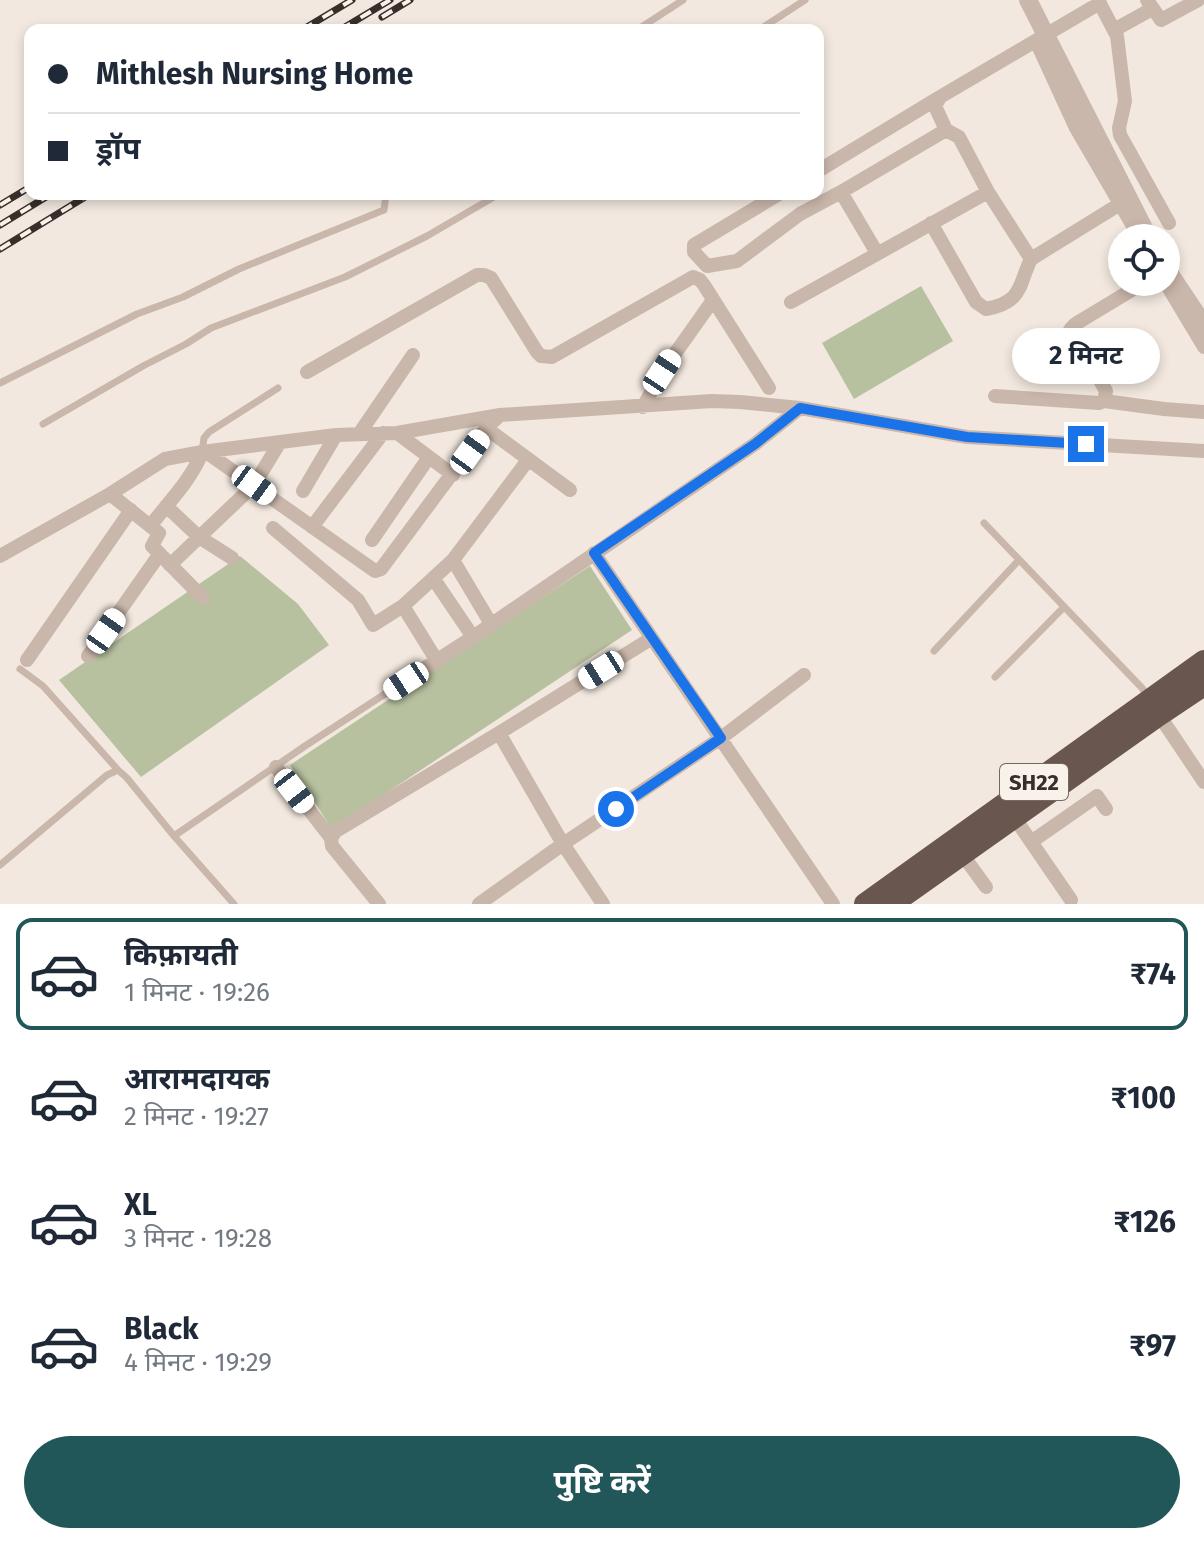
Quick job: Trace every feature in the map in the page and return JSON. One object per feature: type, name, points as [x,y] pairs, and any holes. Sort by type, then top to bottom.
[{"type":"highway","name":"SH22","points":[[892,904],[1014,817],[1154,707],[1204,661]]},
{"type":"highway","name":"SH22","points":[[865,904],[1154,707],[1204,685]]},
{"type":"street","points":[[1028,0],[1142,224]]},
{"type":"street","points":[[1114,30],[1149,5],[1161,20],[1198,0]]},
{"type":"street","points":[[824,167],[1099,2],[1117,36],[1125,92],[1120,135],[1169,223]]},
{"type":"street","points":[[1036,41],[1076,128],[1132,224]]},
{"type":"street","points":[[940,97],[935,106],[946,130],[959,137],[988,192],[1031,259]]},
{"type":"street","points":[[769,200],[694,245],[694,252],[707,266],[737,261],[800,214],[946,130]]},
{"type":"street","points":[[841,192],[877,253]]},
{"type":"street","points":[[791,302],[988,192]]},
{"type":"street","points":[[931,223],[976,302],[986,309],[1012,298],[1020,289],[1031,259],[1120,204]]},
{"type":"street","points":[[307,372],[477,275],[491,278],[537,352],[546,357],[552,357],[693,277],[700,280],[769,388]]},
{"type":"street","points":[[1180,289],[1204,325]]},
{"type":"street","points":[[1104,401],[1106,391],[1092,366],[1067,340],[1068,334],[1071,327],[1122,296]]},
{"type":"street","points":[[1173,296],[1204,347]]},
{"type":"street","points":[[643,407],[662,372],[713,300]]},
{"type":"street","points":[[359,434],[413,355]]},
{"type":"street","points":[[995,396],[1104,401],[1204,412]]},
{"type":"street","points":[[0,556],[165,459],[336,435],[390,433],[500,415],[712,401],[740,402],[800,408],[967,437],[1204,451]]},
{"type":"street","points":[[391,690],[755,444],[800,408]]},
{"type":"street","points":[[204,452],[375,571],[381,569],[486,428],[500,415]]},
{"type":"street","points":[[486,428],[570,490]]},
{"type":"street","points":[[390,433],[453,475]]},
{"type":"street","points":[[312,527],[390,433]]},
{"type":"street","points":[[303,491],[336,435]]},
{"type":"street","points":[[88,656],[165,560],[199,537],[254,485],[280,442]]},
{"type":"street","points":[[151,525],[204,452]]},
{"type":"street","points":[[372,540],[429,457]]},
{"type":"street","points":[[273,528],[358,600],[373,625],[403,606],[453,560],[528,460]]},
{"type":"street","points":[[110,494],[159,533],[152,546],[203,598]]},
{"type":"street","points":[[166,506],[199,537],[232,558]]},
{"type":"street","points":[[24,665],[131,510]]},
{"type":"street","points":[[594,553],[833,904]]},
{"type":"street","points":[[453,560],[491,624]]},
{"type":"street","points":[[433,578],[473,637]]},
{"type":"street","points":[[403,606],[437,661]]},
{"type":"street","points":[[331,838],[336,831],[652,638]]},
{"type":"street","points":[[479,904],[721,738],[804,675]]},
{"type":"street","points":[[1154,707],[1204,782]]},
{"type":"street","points":[[499,733],[563,844],[603,904]]},
{"type":"street","points":[[276,767],[331,838],[332,846],[379,904]]},
{"type":"street","points":[[1031,842],[1097,796],[1106,809]]},
{"type":"street","points":[[1014,817],[1071,900]]},
{"type":"street","points":[[962,854],[986,887]]},
{"type":"lane","points":[[646,24],[683,0]]},
{"type":"lane","points":[[768,24],[805,0]]},
{"type":"lane","points":[[0,383],[137,314],[384,210],[385,200]]},
{"type":"lane","points":[[43,424],[211,328],[345,277],[427,236],[489,200]]},
{"type":"lane","points":[[204,452],[204,438],[209,432],[278,388]]},
{"type":"lane","points":[[984,523],[1142,688],[1154,707]]},
{"type":"lane","points":[[934,651],[1019,560]]},
{"type":"lane","points":[[995,677],[1064,607]]},
{"type":"lane","points":[[24,665],[127,778],[234,904]]},
{"type":"lane","points":[[174,836],[391,690]]},
{"type":"lane","points":[[0,865],[107,775],[118,770]]},
{"type":"green space","points":[[921,286],[953,341],[854,399],[822,343]]},
{"type":"green space","points":[[240,556],[298,604],[329,645],[141,777],[59,680]]},
{"type":"green space","points":[[590,566],[632,630],[332,829],[290,765]]},
{"type":"railway","points":[[312,24],[352,0]]},
{"type":"railway","points":[[350,24],[390,0]]},
{"type":"railway","points":[[382,17],[410,0]]},
{"type":"railway","points":[[0,205],[24,191]]},
{"type":"railway","points":[[0,225],[41,200]]},
{"type":"railway","points":[[0,249],[80,200]]},
{"type":"route","points":[[616,809],[721,738],[594,553],[755,444],[800,408],[967,437],[1086,444]]}]
